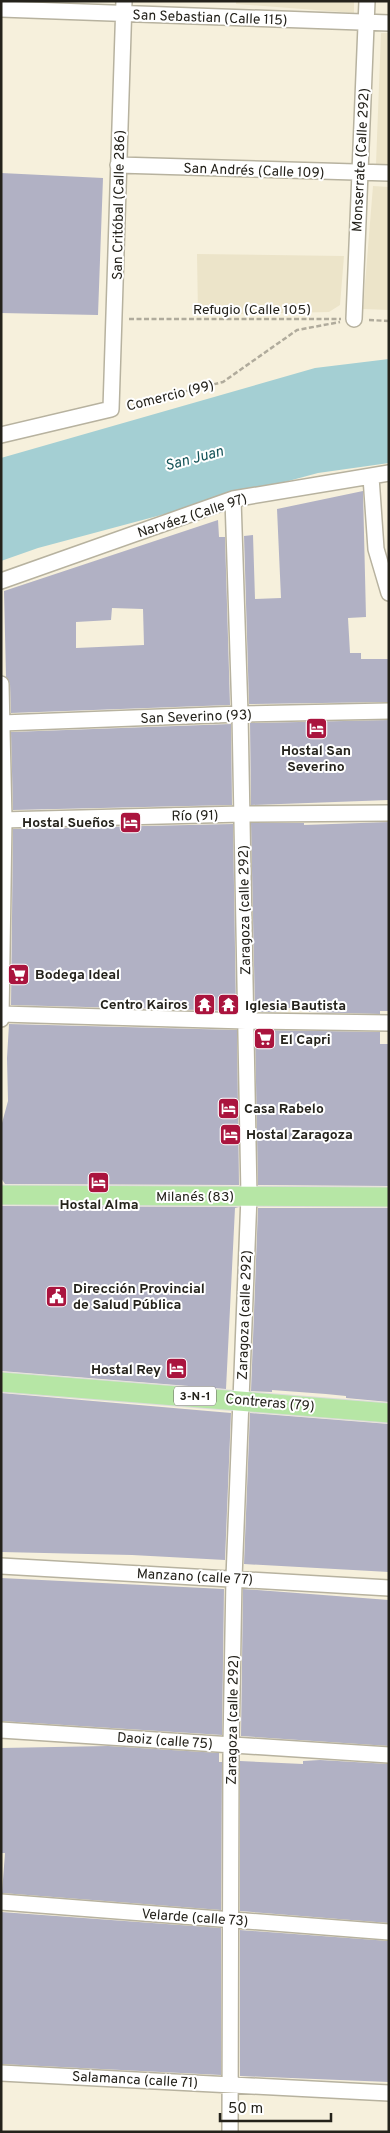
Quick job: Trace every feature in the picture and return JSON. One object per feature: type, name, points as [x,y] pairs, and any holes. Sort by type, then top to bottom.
[{"type":"main road","name":"Milanés (83)","points":[[1,1195],[389,1197]]},
{"type":"main road","name":"Contreras (79)","points":[[1,1382],[241,1399],[389,1413]]},
{"type":"street","name":"Monserrate (Calle 292)","points":[[354,319],[367,1]]},
{"type":"street","name":"San Sebastian (Calle 115)","points":[[1,10],[123,8],[389,23]]},
{"type":"street","name":"San Critóbal (Calle 286)","points":[[111,409],[123,8]]},
{"type":"street","name":"San Andrés (Calle 109)","points":[[118,165],[389,173]]},
{"type":"street","name":"Comercio (99)","points":[[1,435],[111,409]]},
{"type":"street","name":"Narváez (Calle 97)","points":[[1,581],[233,499],[389,473]]},
{"type":"street","points":[[370,477],[376,549],[389,593]]},
{"type":"street","name":"Zaragoza (calle 292)","points":[[230,2132],[231,1745],[234,1578],[249,1196],[240,714],[233,499]]},
{"type":"street","points":[[1,684],[3,820],[1,1019]]},
{"type":"street","name":"San Severino (93)","points":[[2,723],[240,714],[389,712]]},
{"type":"street","name":"Río (91)","points":[[3,820],[242,814],[389,813]]},
{"type":"street","points":[[1,1014],[246,1022],[389,1023]]},
{"type":"street","name":"Manzano (calle 77)","points":[[1,1566],[389,1588]]},
{"type":"street","name":"Daoiz (calle 75)","points":[[1,1730],[389,1755]]},
{"type":"street","name":"Velarde (calle 73)","points":[[1,1902],[389,1932]]},
{"type":"street","name":"Salamanca (calle 71)","points":[[1,2072],[389,2093]]},
{"type":"path","name":"Refugio (Calle 105)","points":[[115,319],[389,320]]},
{"type":"path","name":"Comercio (99)","points":[[111,409],[144,403],[223,382],[297,330],[354,319]]},
{"type":"shaded area","points":[[236,1],[354,1],[354,13],[236,4]]},
{"type":"shaded area","points":[[381,33],[389,33],[389,164],[376,164]]},
{"type":"shaded area","points":[[373,186],[389,187],[389,310],[363,309]]},
{"type":"shaded area","points":[[197,254],[344,256],[340,305],[329,312],[198,315]]},
{"type":"water","name":"San Juan","points":[[389,359],[389,463],[318,473],[38,548],[1,561],[1,458],[315,368]]},
{"type":"building","points":[[1,173],[103,178],[98,315],[1,313]]},
{"type":"building","points":[[363,491],[366,617],[348,618],[350,653],[361,653],[361,659],[389,659],[389,702],[249,704],[244,536],[253,535],[255,599],[281,598],[277,509]]},
{"type":"building","points":[[218,520],[219,537],[225,537],[230,705],[11,713],[10,684],[6,677],[4,591]],"holes":[[[112,608],[143,609],[144,645],[76,648],[76,622],[111,620]]]},
{"type":"building","points":[[389,720],[389,800],[251,805],[250,723]]},
{"type":"building","points":[[231,724],[232,805],[13,810],[11,732]]},
{"type":"building","points":[[389,822],[389,1011],[380,1011],[380,1014],[309,1012],[308,1008],[279,1008],[279,1012],[255,1012],[251,823],[304,823],[304,825]]},
{"type":"building","points":[[233,824],[236,1011],[11,1005],[13,829]]},
{"type":"building","points":[[9,1024],[237,1030],[239,1185],[5,1184],[1,1178],[2,1123],[8,1101],[7,1058]]},
{"type":"building","points":[[255,1030],[380,1032],[380,1044],[389,1044],[389,1186],[258,1185]]},
{"type":"building","points":[[2,1206],[239,1207],[235,1208],[226,1389],[1,1371]]},
{"type":"building","points":[[258,1208],[389,1208],[389,1402],[326,1394],[272,1390],[272,1392],[251,1391]]},
{"type":"building","points":[[1,1393],[231,1413],[225,1560],[132,1555],[1,1552]]},
{"type":"building","points":[[250,1413],[389,1424],[389,1572],[244,1564]]},
{"type":"building","points":[[1,1578],[224,1589],[222,1735],[1,1721]]},
{"type":"building","points":[[243,1589],[389,1600],[389,1746],[241,1736]]},
{"type":"building","points":[[108,1746],[219,1753],[219,1762],[222,1762],[221,1910],[2,1893],[5,1853],[1,1853],[1,1748]]},
{"type":"building","points":[[320,1760],[389,1764],[389,1923],[240,1911],[240,1761],[303,1764],[303,1761]]},
{"type":"building","points":[[1,1912],[221,1928],[221,2075],[1,2064]]},
{"type":"building","points":[[240,1930],[389,1941],[389,2082],[240,2076]]},
{"type":"place","name":"Hostal San Severino","points":[[316,728]]},
{"type":"place","name":"Hostal Sueños","points":[[131,822]]},
{"type":"place","name":"Bodega Ideal","points":[[19,974]]},
{"type":"place","name":"Centro Kairos","points":[[204,1004]]},
{"type":"place","name":"Iglesia Bautista","points":[[229,1005]]},
{"type":"place","name":"El Capri","points":[[264,1039]]},
{"type":"place","name":"Casa Rabelo","points":[[228,1108]]},
{"type":"place","name":"Hostal Zaragoza","points":[[230,1134]]},
{"type":"place","name":"Hostal Alma","points":[[99,1182]]},
{"type":"place","name":"Dirección Provincial de Salud Pública","points":[[57,1296]]},
{"type":"place","name":"Hostal Rey","points":[[177,1369]]}]
